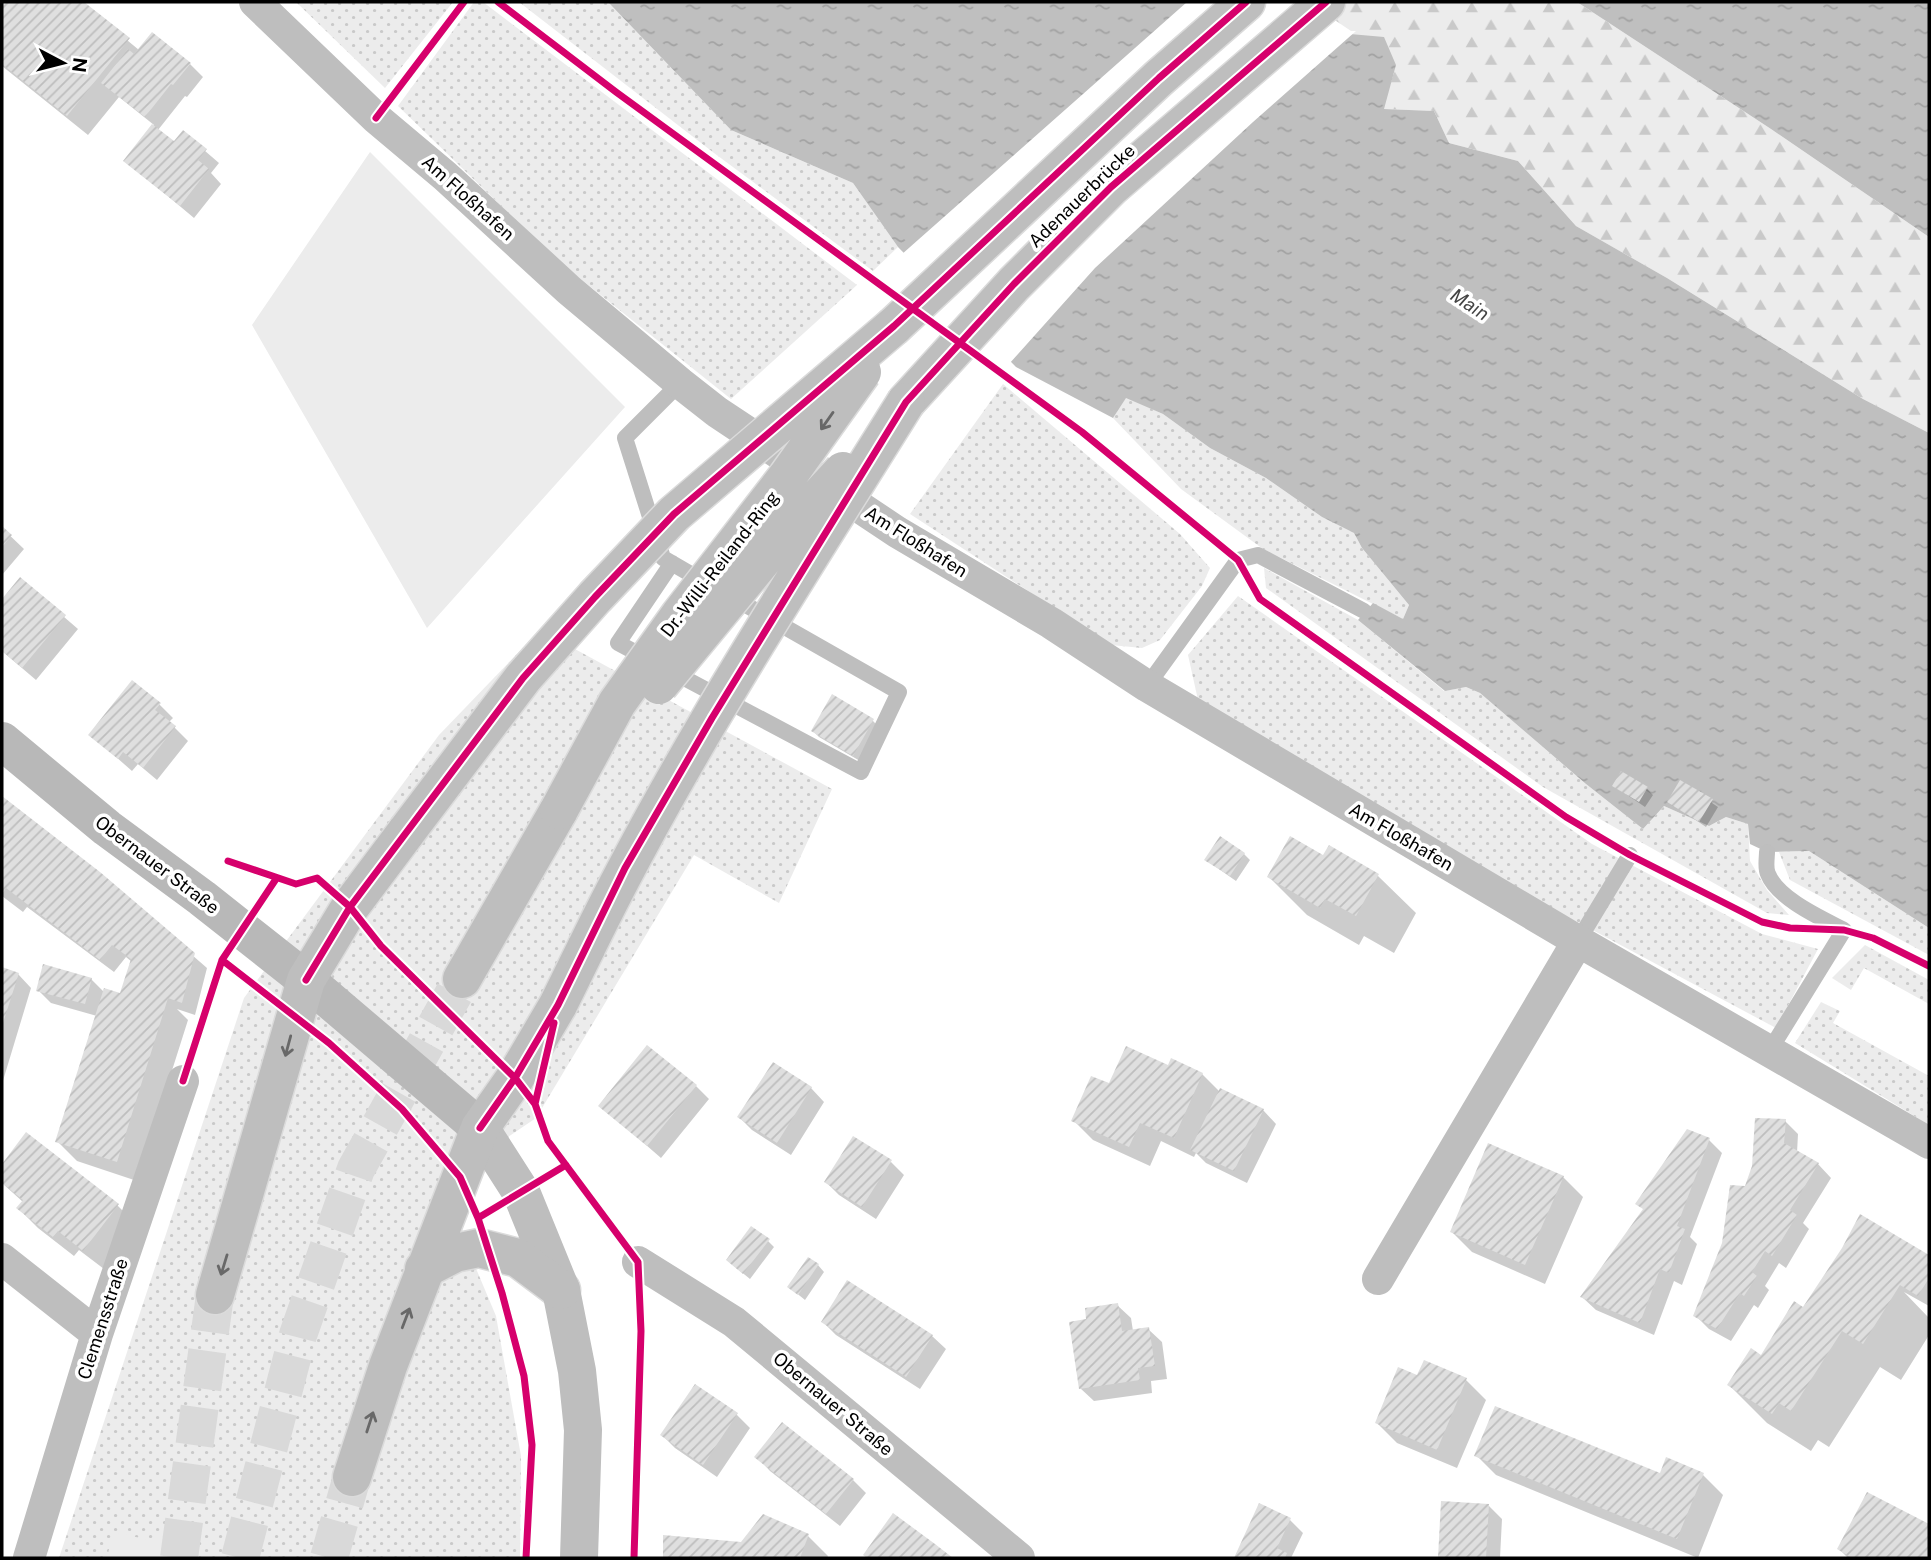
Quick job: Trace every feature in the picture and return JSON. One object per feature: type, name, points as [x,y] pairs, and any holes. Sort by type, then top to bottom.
[{"type":"main road","name":"Adenauerbrücke","points":[[894,326],[1160,78],[1246,2]]},
{"type":"main road","name":"Adenauerbrücke","points":[[906,402],[1014,284],[1111,187],[1326,2]]},
{"type":"main road","name":"Dr.-Willi-Reiland-Ring","points":[[462,979],[617,703],[680,615],[788,477],[894,326]]},
{"type":"main road","points":[[215,1295],[306,981],[350,907],[523,678],[595,597],[674,514],[894,326]]},
{"type":"main road","name":"Dr.-Willi-Reiland-Ring","points":[[559,810],[778,541],[906,402]]},
{"type":"main road","points":[[352,1477],[388,1366],[480,1128],[515,1078],[558,1006],[625,867],[809,557],[906,402]]},
{"type":"main road","name":"Obernauer Straße","points":[[2,741],[107,828],[202,898],[306,981],[480,1128],[521,1192],[561,1290],[577,1371],[583,1430],[579,1558]]},
{"type":"main road","points":[[424,1269],[455,1253],[479,1248],[518,1258],[561,1290]]},
{"type":"street","name":"Am Floßhafen","points":[[255,2],[376,118],[445,176],[569,290],[717,412],[897,532],[1051,623],[1147,686],[1578,941],[1929,1143]]},
{"type":"street","points":[[1378,1279],[1578,941]]},
{"type":"street","name":"Clemensstraße","points":[[29,1558],[97,1334],[183,1081]]},
{"type":"street","points":[[2,1259],[97,1334]]},
{"type":"street","name":"Obernauer Straße","points":[[638,1262],[734,1322],[1019,1558]]},
{"type":"lane","points":[[672,563],[618,643],[861,772],[899,692],[672,563],[663,558],[625,438],[680,383]]},
{"type":"lane","points":[[1147,686],[1238,560],[1258,555],[1364,611]]},
{"type":"lane","points":[[1767,852],[1767,873],[1779,890],[1802,907],[1844,930],[1770,1050]]},
{"type":"lane","points":[[1578,941],[1630,855]]},
{"type":"green space","points":[[296,2],[453,2],[385,88]]},
{"type":"green space","points":[[474,2],[483,2],[857,285],[731,399],[558,261],[398,106]]},
{"type":"green space","points":[[519,2],[608,2],[731,130],[853,183],[898,247],[873,271],[714,153]]},
{"type":"green space","points":[[1302,2],[1577,2],[1929,237],[1929,433],[1863,399],[1667,278],[1576,226],[1518,161],[1449,143],[1434,111],[1383,109],[1396,65]]},
{"type":"green space","points":[[370,152],[625,407],[427,628],[252,325]]},
{"type":"green space","points":[[1003,384],[1180,534],[1210,568],[1202,586],[1160,640],[1142,648],[1111,645],[910,514]]},
{"type":"green space","points":[[1126,397],[1163,414],[1210,448],[1266,478],[1322,517],[1354,533],[1362,548],[1409,605],[1403,619],[1263,549],[1181,489],[1113,418]]},
{"type":"green space","points":[[1264,568],[1358,620],[1444,691],[1466,687],[1480,693],[1643,829],[1664,806],[1709,826],[1726,817],[1748,824],[1750,861],[1767,890],[1789,915],[1767,913],[1543,787],[1266,588]]},
{"type":"green space","points":[[1238,596],[1592,844],[1762,934],[1818,949],[1776,1028],[1525,894],[1198,700],[1188,655]]},
{"type":"green space","points":[[540,630],[832,789],[779,903],[694,855],[536,1118],[440,1183],[496,1316],[521,1456],[520,1558],[59,1558],[244,998],[439,735]]},
{"type":"green space","points":[[1809,851],[1929,928],[1929,955],[1790,880],[1779,852]]},
{"type":"green space","points":[[1865,945],[1929,980],[1929,1004],[1864,968],[1851,990],[1832,978]]},
{"type":"green space","points":[[1821,1002],[1840,1011],[1833,1023],[1929,1076],[1929,1125],[1795,1043]]},
{"type":"green space","points":[[113,1532],[200,1551],[199,1558],[107,1558]]},
{"type":"water","name":"Main","points":[[608,2],[1302,2],[1350,34],[1384,37],[1396,65],[1384,109],[1434,111],[1449,143],[1518,161],[1576,226],[1667,278],[1863,399],[1929,433],[1929,928],[1809,851],[1767,852],[1750,844],[1748,824],[1726,817],[1709,826],[1664,806],[1643,829],[1480,693],[1466,687],[1445,691],[1358,620],[1373,603],[1403,619],[1409,605],[1362,548],[1354,533],[1322,517],[1266,478],[1210,448],[1163,414],[1126,398],[1113,418],[1016,367],[898,247],[853,183],[731,130]]},
{"type":"water","points":[[1577,2],[1929,2],[1929,237],[1771,129]]},
{"type":"pier","points":[[1187,2],[1308,2],[1351,31],[1356,31],[1095,268],[1009,364],[901,255]]},
{"type":"building","points":[[2,2],[84,2],[130,38],[67,116],[2,64]]},
{"type":"building","points":[[152,32],[191,63],[145,117],[101,83],[128,49],[134,54]]},
{"type":"building","points":[[152,124],[174,141],[183,130],[207,149],[198,160],[209,169],[180,206],[123,161]]},
{"type":"building","points":[[2,526],[12,535],[2,547]]},
{"type":"building","points":[[20,577],[66,615],[22,668],[2,651],[2,599]]},
{"type":"building","points":[[132,680],[161,703],[155,710],[176,726],[143,768],[123,752],[118,759],[88,735]]},
{"type":"building","points":[[832,694],[874,719],[853,756],[811,731]]},
{"type":"building","points":[[1621,771],[1648,787],[1639,802],[1612,786]]},
{"type":"building","points":[[1680,780],[1713,799],[1699,822],[1667,802]]},
{"type":"building","points":[[2,796],[100,872],[195,953],[182,1003],[168,998],[117,1162],[55,1142],[104,988],[120,993],[131,959],[112,945],[100,960],[6,888],[2,894]]},
{"type":"building","points":[[1220,836],[1245,853],[1230,876],[1204,860]]},
{"type":"building","points":[[1290,836],[1323,855],[1329,845],[1379,874],[1356,916],[1325,899],[1320,908],[1267,877]]},
{"type":"building","points":[[43,964],[92,978],[85,1004],[36,991]]},
{"type":"building","points":[[2,967],[19,973],[2,1026]]},
{"type":"building","points":[[647,1045],[697,1085],[647,1146],[598,1106]]},
{"type":"building","points":[[1126,1046],[1168,1065],[1171,1058],[1203,1073],[1174,1138],[1140,1123],[1129,1147],[1071,1121],[1091,1076],[1109,1083]]},
{"type":"building","points":[[773,1062],[812,1087],[777,1143],[737,1117]]},
{"type":"building","points":[[1220,1088],[1264,1109],[1234,1171],[1190,1150]]},
{"type":"building","points":[[1755,1118],[1786,1119],[1784,1143],[1819,1163],[1790,1210],[1797,1215],[1772,1256],[1765,1251],[1752,1272],[1757,1276],[1744,1296],[1740,1293],[1717,1329],[1693,1316],[1722,1243],[1730,1185],[1745,1186],[1752,1166]]},
{"type":"building","points":[[1687,1129],[1710,1138],[1677,1226],[1685,1229],[1669,1273],[1660,1269],[1640,1323],[1580,1297],[1643,1209],[1635,1204]]},
{"type":"building","points":[[26,1132],[119,1204],[83,1251],[58,1231],[53,1237],[16,1208],[23,1200],[2,1183],[2,1164]]},
{"type":"building","points":[[853,1136],[892,1160],[862,1207],[824,1182]]},
{"type":"building","points":[[1488,1143],[1564,1176],[1525,1265],[1450,1232]]},
{"type":"building","points":[[1860,1214],[1929,1255],[1929,1278],[1918,1296],[1900,1285],[1863,1344],[1842,1331],[1791,1411],[1779,1403],[1772,1414],[1727,1385],[1751,1348],[1761,1355],[1794,1301],[1803,1307],[1842,1248]]},
{"type":"building","points":[[751,1226],[770,1239],[743,1274],[726,1260]]},
{"type":"building","points":[[808,1257],[819,1264],[798,1295],[787,1287]]},
{"type":"building","points":[[847,1280],[933,1335],[906,1377],[821,1322]]},
{"type":"building","points":[[1118,1303],[1122,1331],[1149,1327],[1155,1366],[1138,1368],[1140,1380],[1079,1389],[1069,1322],[1086,1319],[1085,1308]]},
{"type":"building","points":[[1424,1360],[1467,1378],[1437,1450],[1375,1423],[1398,1367],[1417,1375]]},
{"type":"building","points":[[695,1384],[738,1413],[703,1465],[660,1435]]},
{"type":"building","points":[[1495,1406],[1660,1473],[1666,1457],[1704,1473],[1677,1539],[1474,1456]]},
{"type":"building","points":[[782,1422],[854,1479],[826,1514],[754,1457]]},
{"type":"building","points":[[1867,1492],[1929,1524],[1928,1558],[1852,1558],[1837,1549]]},
{"type":"building","points":[[1441,1501],[1489,1504],[1486,1558],[1438,1558]]},
{"type":"building","points":[[1259,1503],[1291,1518],[1277,1548],[1287,1553],[1285,1558],[1234,1558]]},
{"type":"building","points":[[893,1513],[953,1558],[867,1558],[863,1555]]},
{"type":"building","points":[[763,1514],[809,1534],[800,1558],[663,1558],[663,1535],[741,1542]]},
{"type":"tunnel","points":[[240,1558],[298,1335],[356,1169],[462,979]]},
{"type":"tunnel","points":[[179,1558],[215,1295]]},
{"type":"tunnel","points":[[329,1558],[352,1477]]},
{"type":"cycle path","points":[[376,118],[464,2]]},
{"type":"cycle path","points":[[498,2],[616,92],[1082,432],[1238,560],[1260,599],[1566,817],[1630,855],[1762,922],[1790,928],[1844,930],[1873,938],[1929,966]]},
{"type":"cycle path","points":[[306,980],[350,907],[523,678],[674,514],[894,326],[1159,78],[1246,2]]},
{"type":"cycle path","points":[[480,1128],[515,1078],[558,1005],[625,868],[712,718],[906,402],[1014,284],[1111,187],[1326,2]]},
{"type":"cycle path","points":[[228,861],[296,884],[317,878],[350,907],[381,946],[515,1078],[535,1104]]},
{"type":"cycle path","points":[[183,1081],[222,960],[276,879]]},
{"type":"cycle path","points":[[222,960],[329,1043],[402,1109],[460,1177],[478,1218],[524,1376],[532,1445],[526,1558]]},
{"type":"cycle path","points":[[554,1023],[535,1104],[548,1141],[638,1262],[641,1331],[634,1558]]},
{"type":"cycle path","points":[[478,1218],[566,1165]]}]
